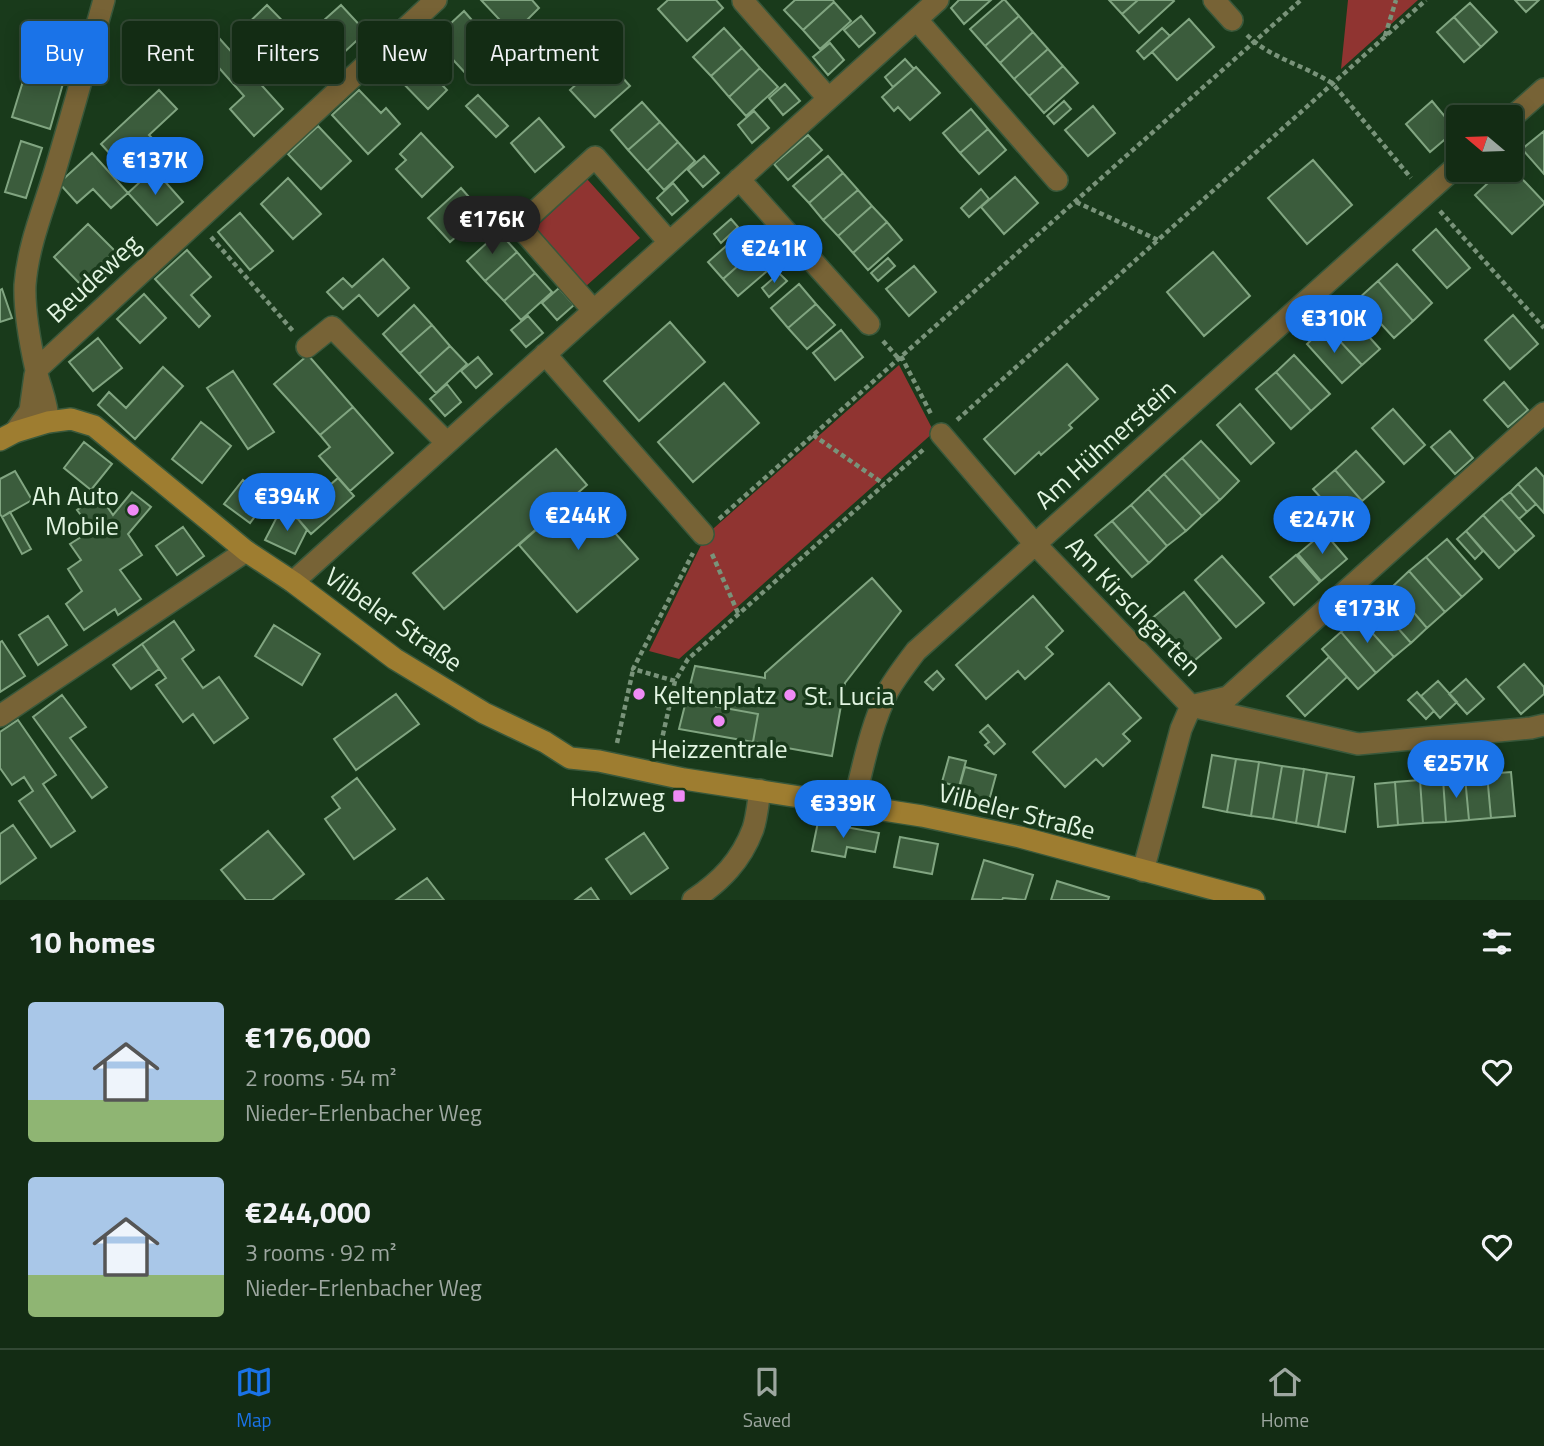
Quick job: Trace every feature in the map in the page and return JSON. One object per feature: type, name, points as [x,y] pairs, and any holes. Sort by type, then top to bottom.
[{"type":"street","name":"Vilbeler Straße","points":[[48,422],[48,408],[36,370],[27,316],[25,287],[28,263],[104,0]]},
{"type":"street","name":"Beudeweg","points":[[36,370],[436,0]]},
{"type":"street","points":[[293,582],[938,0]]},
{"type":"street","points":[[1214,0],[1232,20]]},
{"type":"street","points":[[743,1],[828,98]]},
{"type":"street","points":[[916,19],[1057,180]]},
{"type":"street","points":[[1523,108],[1544,89]]},
{"type":"street","points":[[593,310],[519,226],[595,157],[670,242]]},
{"type":"street","name":"Am Hühnerstein","points":[[853,806],[878,715],[889,690],[916,651],[1446,176]]},
{"type":"street","points":[[739,179],[869,324]]},
{"type":"street","points":[[307,347],[332,327],[447,443]]},
{"type":"street","points":[[545,354],[703,534]]},
{"type":"street","name":"Vilbeler Straße","points":[[8,436],[30,411],[36,370]]},
{"type":"street","points":[[1143,871],[1181,729],[1191,706],[1228,697],[1544,413]]},
{"type":"street","name":"Vilbeler Straße","points":[[8,436],[48,422],[71,419],[94,426],[246,551],[293,582],[395,659],[484,713],[545,742],[570,758],[599,761],[654,774],[922,816],[1020,837],[1254,900]]},
{"type":"street","name":"Am Kirschgarten","points":[[941,433],[1035,544],[1191,706],[1359,744],[1531,729],[1544,725]]},
{"type":"street","points":[[0,716],[246,551]]},
{"type":"street","points":[[693,900],[712,887],[737,862],[753,828],[760,790]]},
{"type":"path","points":[[623,717],[633,669],[703,534],[1301,0]]},
{"type":"path","points":[[1385,37],[1396,0]]},
{"type":"path","points":[[654,774],[675,681],[688,659],[1426,0]]},
{"type":"path","points":[[1268,52],[1319,75]]},
{"type":"path","points":[[1057,180],[1076,202],[1158,240]]},
{"type":"path","points":[[196,220],[307,347]]},
{"type":"path","points":[[901,356],[941,433]]},
{"type":"path","points":[[813,435],[884,484]]},
{"type":"path","points":[[703,534],[738,613]]},
{"type":"path","points":[[633,669],[675,681]]},
{"type":"shaded area","points":[[1348,0],[1418,0],[1341,69]]},
{"type":"shaded area","points":[[587,179],[640,238],[585,287],[535,228]]},
{"type":"shaded area","points":[[899,365],[934,432],[679,659],[649,651],[706,535]]},
{"type":"building","points":[[481,0],[532,0],[539,8],[526,21],[501,21]]},
{"type":"building","points":[[668,0],[716,0],[723,8],[687,41],[658,9]]},
{"type":"building","points":[[795,0],[834,2],[803,30],[784,10]]},
{"type":"building","points":[[959,0],[991,0],[964,24],[951,8]]},
{"type":"building","points":[[1003,0],[1019,16],[985,46],[970,29]]},
{"type":"building","points":[[1109,0],[1138,0],[1122,14]]},
{"type":"building","points":[[1138,0],[1174,1],[1139,33],[1122,14]]},
{"type":"building","points":[[1515,0],[1539,0],[1526,12]]},
{"type":"building","points":[[834,2],[851,21],[820,49],[803,30]]},
{"type":"building","points":[[1470,3],[1497,32],[1481,47],[1454,17]]},
{"type":"building","points":[[267,5],[283,21],[251,21]]},
{"type":"building","points":[[341,5],[358,23],[358,39],[344,52],[344,21],[323,21]]},
{"type":"building","points":[[464,11],[473,21],[466,21],[466,74],[452,59],[452,22]]},
{"type":"building","points":[[861,16],[875,33],[859,47],[844,30]]},
{"type":"building","points":[[1019,16],[1033,32],[1000,63],[985,46]]},
{"type":"building","points":[[1454,17],[1481,47],[1464,62],[1437,32]]},
{"type":"building","points":[[1189,19],[1214,47],[1177,80],[1152,52]]},
{"type":"building","points":[[724,28],[742,48],[711,76],[693,57]]},
{"type":"building","points":[[1162,28],[1170,36],[1144,59],[1137,51]]},
{"type":"building","points":[[1033,32],[1048,49],[1014,79],[1000,63]]},
{"type":"building","points":[[218,39],[232,52],[232,82],[218,67]]},
{"type":"building","points":[[830,43],[844,60],[828,75],[813,57]]},
{"type":"building","points":[[742,48],[760,68],[729,97],[711,76]]},
{"type":"building","points":[[1048,49],[1063,66],[1029,96],[1014,79]]},
{"type":"building","points":[[905,59],[914,69],[893,87],[885,77]]},
{"type":"building","points":[[1063,66],[1078,83],[1044,113],[1029,96]]},
{"type":"building","points":[[916,67],[940,93],[910,120],[898,107],[894,111],[882,97]]},
{"type":"building","points":[[760,68],[778,87],[746,116],[729,97]]},
{"type":"building","points":[[623,78],[630,86],[595,117],[570,90],[577,84],[623,84]]},
{"type":"building","points":[[22,84],[63,84],[50,129],[12,117]]},
{"type":"building","points":[[233,84],[260,84],[283,109],[254,136],[230,109],[244,96]]},
{"type":"building","points":[[404,84],[441,84],[447,90],[428,109]]},
{"type":"building","points":[[785,84],[800,101],[783,115],[769,98]]},
{"type":"building","points":[[159,90],[177,109],[149,135],[164,150],[133,179],[101,144]]},
{"type":"building","points":[[359,90],[381,113],[386,108],[400,124],[368,154],[332,115]]},
{"type":"building","points":[[478,95],[508,126],[496,137],[466,106]]},
{"type":"building","points":[[1064,101],[1071,109],[1054,124],[1047,116]]},
{"type":"building","points":[[1432,101],[1446,118],[1446,138],[1430,152],[1406,124]]},
{"type":"building","points":[[642,102],[660,122],[628,150],[611,130]]},
{"type":"building","points":[[1093,106],[1115,133],[1088,156],[1065,130]]},
{"type":"building","points":[[971,109],[988,129],[960,153],[943,133]]},
{"type":"building","points":[[754,111],[769,128],[752,143],[738,125]]},
{"type":"building","points":[[539,118],[564,147],[535,172],[511,143]]},
{"type":"building","points":[[660,122],[678,142],[647,171],[628,150]]},
{"type":"building","points":[[318,126],[351,161],[321,189],[288,154]]},
{"type":"building","points":[[988,129],[1006,150],[979,174],[960,153]]},
{"type":"building","points":[[1544,131],[1544,174],[1523,150]]},
{"type":"building","points":[[421,133],[453,167],[422,197],[396,169],[406,160],[400,154]]},
{"type":"building","points":[[808,135],[822,150],[788,180],[774,164]]},
{"type":"building","points":[[21,141],[42,148],[26,198],[5,192]]},
{"type":"building","points":[[678,142],[695,161],[664,190],[647,171]]},
{"type":"building","points":[[92,153],[128,193],[111,208],[93,189],[77,203],[59,183]]},
{"type":"building","points":[[704,156],[719,173],[703,187],[688,170]]},
{"type":"building","points":[[828,156],[843,173],[809,203],[793,186]]},
{"type":"building","points":[[1313,160],[1352,205],[1307,244],[1268,198]]},
{"type":"building","points":[[154,169],[183,202],[157,225],[128,193]]},
{"type":"building","points":[[843,173],[858,190],[823,220],[809,203]]},
{"type":"building","points":[[1015,177],[1038,203],[1004,234],[981,207]]},
{"type":"building","points":[[288,178],[321,214],[293,239],[261,204]]},
{"type":"building","points":[[1523,180],[1544,204],[1512,234],[1475,195],[1489,182],[1523,182]]},
{"type":"building","points":[[673,183],[688,201],[672,215],[657,198]]},
{"type":"building","points":[[461,188],[483,213],[450,242],[428,218]]},
{"type":"building","points":[[981,189],[989,199],[969,217],[961,208]]},
{"type":"building","points":[[858,190],[872,206],[838,236],[823,220]]},
{"type":"building","points":[[872,206],[887,222],[853,253],[838,236]]},
{"type":"building","points":[[240,213],[273,251],[250,270],[218,232]]},
{"type":"building","points":[[731,219],[738,227],[721,243],[714,234]]},
{"type":"building","points":[[887,222],[902,240],[868,270],[853,253]]},
{"type":"building","points":[[88,224],[115,251],[81,285],[54,257]]},
{"type":"building","points":[[1436,229],[1470,268],[1447,288],[1413,250]]},
{"type":"building","points":[[499,232],[517,252],[485,281],[467,261]]},
{"type":"building","points":[[742,232],[757,249],[723,279],[708,262]]},
{"type":"building","points":[[757,249],[773,266],[738,296],[723,279]]},
{"type":"building","points":[[187,250],[211,277],[191,295],[210,316],[199,327],[155,279]]},
{"type":"building","points":[[517,252],[535,273],[504,301],[485,281]]},
{"type":"building","points":[[1213,252],[1250,296],[1204,336],[1167,292]]},
{"type":"building","points":[[888,258],[895,266],[878,281],[871,273]]},
{"type":"building","points":[[383,259],[409,288],[378,316],[359,295],[343,309],[327,292],[343,278],[352,287]]},
{"type":"building","points":[[1397,264],[1432,303],[1413,321],[1378,281]]},
{"type":"building","points":[[914,266],[936,292],[909,316],[886,289]]},
{"type":"building","points":[[535,273],[552,292],[521,320],[504,301]]},
{"type":"building","points":[[779,273],[787,281],[769,297],[762,288]]},
{"type":"building","points":[[1378,281],[1413,321],[1394,338],[1358,299]]},
{"type":"building","points":[[799,284],[816,304],[788,328],[771,308]]},
{"type":"building","points":[[559,288],[574,305],[557,320],[542,303]]},
{"type":"building","points":[[2,289],[12,318],[0,322],[0,290]]},
{"type":"building","points":[[144,294],[166,318],[140,343],[117,319]]},
{"type":"building","points":[[816,304],[835,325],[807,349],[788,328]]},
{"type":"building","points":[[414,305],[432,325],[400,353],[383,334]]},
{"type":"building","points":[[1345,310],[1380,349],[1362,365],[1326,326]]},
{"type":"building","points":[[1513,315],[1538,344],[1510,369],[1485,340]]},
{"type":"building","points":[[528,316],[543,333],[526,347],[511,330]]},
{"type":"building","points":[[670,322],[705,362],[639,421],[604,381]]},
{"type":"building","points":[[432,325],[450,346],[419,374],[400,353]]},
{"type":"building","points":[[1326,326],[1362,365],[1342,383],[1307,344]]},
{"type":"building","points":[[841,330],[863,357],[835,380],[813,353]]},
{"type":"building","points":[[98,338],[122,368],[93,391],[69,362]]},
{"type":"building","points":[[450,346],[467,364],[436,393],[419,374]]},
{"type":"building","points":[[308,355],[353,407],[320,435],[274,384]]},
{"type":"building","points":[[1294,355],[1330,394],[1311,411],[1276,372]]},
{"type":"building","points":[[478,357],[492,374],[476,388],[461,371]]},
{"type":"building","points":[[1067,364],[1098,399],[1069,425],[1072,428],[1015,474],[984,439]]},
{"type":"building","points":[[163,367],[183,386],[135,439],[98,405],[109,392],[126,408]]},
{"type":"building","points":[[233,371],[274,432],[248,449],[207,388]]},
{"type":"building","points":[[1276,372],[1311,411],[1291,429],[1256,389]]},
{"type":"building","points":[[1504,382],[1528,410],[1508,427],[1484,400]]},
{"type":"building","points":[[724,383],[759,423],[693,482],[658,442]]},
{"type":"building","points":[[447,384],[461,402],[445,416],[430,399]]},
{"type":"building","points":[[1240,404],[1274,443],[1251,464],[1217,425]]},
{"type":"building","points":[[353,407],[393,453],[350,491],[319,456],[330,447],[320,435]]},
{"type":"building","points":[[1393,409],[1425,445],[1404,464],[1372,428]]},
{"type":"building","points":[[201,422],[231,446],[202,483],[172,459]]},
{"type":"building","points":[[1450,431],[1473,458],[1455,474],[1431,447]]},
{"type":"building","points":[[1201,441],[1239,481],[1220,500],[1182,458]]},
{"type":"building","points":[[84,442],[112,464],[91,490],[64,468]]},
{"type":"building","points":[[556,449],[587,485],[444,609],[413,573]]},
{"type":"building","points":[[1356,451],[1384,482],[1362,501],[1335,470]]},
{"type":"building","points":[[1182,458],[1220,500],[1202,516],[1164,474]]},
{"type":"building","points":[[1536,468],[1544,477],[1544,513],[1518,484]]},
{"type":"building","points":[[1335,470],[1362,501],[1341,520],[1313,489]]},
{"type":"building","points":[[15,471],[32,500],[2,517],[0,479]]},
{"type":"building","points":[[1164,474],[1202,516],[1186,531],[1148,489]]},
{"type":"building","points":[[312,478],[323,491],[338,478],[354,496],[311,534],[298,519],[309,510],[295,493]]},
{"type":"building","points":[[243,480],[268,499],[250,523],[224,504]]},
{"type":"building","points":[[1518,484],[1536,504],[1527,512],[1510,492]]},
{"type":"building","points":[[1148,489],[1186,531],[1167,546],[1131,505]]},
{"type":"building","points":[[132,492],[151,507],[128,534],[142,555],[120,570],[141,599],[118,615],[115,609],[84,630],[66,604],[82,591],[68,569],[81,560],[70,544],[92,530],[77,510],[99,495],[113,515]]},
{"type":"building","points":[[579,492],[638,559],[577,612],[519,545]]},
{"type":"building","points":[[1510,492],[1527,512],[1519,519],[1501,499]]},
{"type":"building","points":[[1501,499],[1534,536],[1516,552],[1483,515]]},
{"type":"building","points":[[1131,505],[1167,546],[1149,563],[1112,521]]},
{"type":"building","points":[[280,511],[298,519],[307,530],[295,554],[265,540]]},
{"type":"building","points":[[10,512],[31,549],[22,554],[2,517]]},
{"type":"building","points":[[1483,515],[1516,552],[1499,568],[1466,531]]},
{"type":"building","points":[[1112,521],[1149,563],[1132,577],[1095,535]]},
{"type":"building","points":[[183,527],[204,556],[177,575],[156,546]]},
{"type":"building","points":[[1466,531],[1483,551],[1475,559],[1457,539]]},
{"type":"building","points":[[1324,532],[1347,559],[1321,581],[1298,554]]},
{"type":"building","points":[[1447,539],[1482,579],[1462,597],[1426,557]]},
{"type":"building","points":[[1296,555],[1320,582],[1294,605],[1270,577]]},
{"type":"building","points":[[1222,556],[1264,603],[1236,627],[1195,580]]},
{"type":"building","points":[[1426,557],[1462,597],[1445,612],[1409,571]]},
{"type":"building","points":[[1409,571],[1445,612],[1427,628],[1392,587]]},
{"type":"building","points":[[872,578],[901,611],[845,683],[832,756],[753,742],[758,714],[686,701],[695,666],[765,678],[765,673]]},
{"type":"building","points":[[1392,587],[1427,628],[1411,643],[1375,602]]},
{"type":"building","points":[[1184,592],[1221,638],[1188,666],[1150,620]]},
{"type":"building","points":[[1033,596],[1063,631],[1046,647],[1053,654],[1025,679],[1018,671],[986,699],[956,665]]},
{"type":"building","points":[[1375,602],[1411,643],[1394,657],[1358,617]]},
{"type":"building","points":[[48,616],[67,645],[38,665],[19,635]]},
{"type":"building","points":[[1358,617],[1394,657],[1376,673],[1341,632]]},
{"type":"building","points":[[174,621],[194,650],[182,659],[203,688],[219,677],[248,718],[214,743],[193,714],[183,722],[156,685],[166,678],[142,644]]},
{"type":"building","points":[[274,625],[320,654],[302,685],[255,656]]},
{"type":"building","points":[[1341,632],[1376,673],[1358,689],[1322,649]]},
{"type":"building","points":[[2,641],[25,676],[0,692],[0,642]]},
{"type":"building","points":[[142,644],[159,669],[131,689],[113,665]]},
{"type":"building","points":[[1329,657],[1347,677],[1305,716],[1287,696]]},
{"type":"building","points":[[1524,664],[1544,687],[1544,694],[1521,714],[1498,687]]},
{"type":"building","points":[[937,671],[944,679],[933,690],[925,682]]},
{"type":"building","points":[[1466,679],[1484,699],[1467,714],[1449,694]]},
{"type":"building","points":[[1438,681],[1457,702],[1440,718],[1421,696]]},
{"type":"building","points":[[1109,683],[1141,718],[1123,734],[1130,741],[1103,766],[1096,759],[1065,787],[1033,752]]},
{"type":"building","points":[[1417,692],[1434,711],[1426,719],[1408,700]]},
{"type":"building","points":[[396,694],[419,724],[356,770],[334,739]]},
{"type":"building","points":[[62,695],[86,727],[70,738],[107,787],[92,798],[33,717]]},
{"type":"building","name":"Heizzentrale","points":[[686,701],[758,714],[753,742],[679,729]]},
{"type":"building","points":[[18,720],[56,775],[43,784],[75,831],[51,847],[19,801],[33,791],[24,777],[12,785],[0,768],[0,732]]},
{"type":"building","points":[[988,725],[1005,744],[994,754],[985,745],[989,742],[980,732]]},
{"type":"building","points":[[1212,755],[1236,759],[1227,812],[1203,807]]},
{"type":"building","points":[[949,757],[966,761],[959,787],[942,782]]},
{"type":"building","points":[[1236,759],[1259,762],[1251,816],[1227,812]]},
{"type":"building","points":[[1259,762],[1282,766],[1273,819],[1251,816]]},
{"type":"building","points":[[1282,766],[1304,769],[1296,823],[1273,819]]},
{"type":"building","points":[[965,767],[996,775],[987,808],[956,799]]},
{"type":"building","points":[[1304,769],[1327,773],[1318,827],[1296,823]]},
{"type":"building","points":[[1511,772],[1515,816],[1491,818],[1487,774]]},
{"type":"building","points":[[1327,773],[1354,777],[1345,832],[1318,827]]},
{"type":"building","points":[[1487,774],[1491,818],[1469,820],[1465,777]]},
{"type":"building","points":[[1465,777],[1469,820],[1446,822],[1443,779]]},
{"type":"building","points":[[357,778],[395,829],[354,859],[325,819],[340,808],[332,797]]},
{"type":"building","points":[[1443,779],[1446,822],[1423,823],[1420,780]]},
{"type":"building","points":[[1420,780],[1423,823],[1398,825],[1395,782]]},
{"type":"building","points":[[1395,782],[1398,825],[1378,827],[1375,784]]},
{"type":"building","points":[[818,822],[879,833],[875,852],[847,847],[845,857],[812,851]]},
{"type":"building","points":[[13,825],[36,858],[0,884],[0,834]]},
{"type":"building","points":[[268,831],[304,874],[272,900],[246,900],[221,870]]},
{"type":"building","points":[[644,833],[668,868],[631,894],[606,859]]},
{"type":"building","points":[[900,837],[938,844],[932,874],[894,867]]},
{"type":"building","points":[[984,860],[1033,875],[1025,900],[972,899]]},
{"type":"building","points":[[427,878],[444,900],[396,900]]},
{"type":"building","points":[[1057,881],[1109,897],[1108,900],[1051,900]]},
{"type":"building","points":[[591,888],[599,900],[575,900]]},
{"type":"place","name":"Ah Auto Mobile","points":[[133,510]]},
{"type":"place","name":"Keltenplatz","points":[[639,694]]},
{"type":"place","name":"St. Lucia","points":[[790,695]]},
{"type":"place","name":"Heizzentrale","points":[[719,721]]},
{"type":"place","name":"Holzweg","points":[[679,796]]}]
